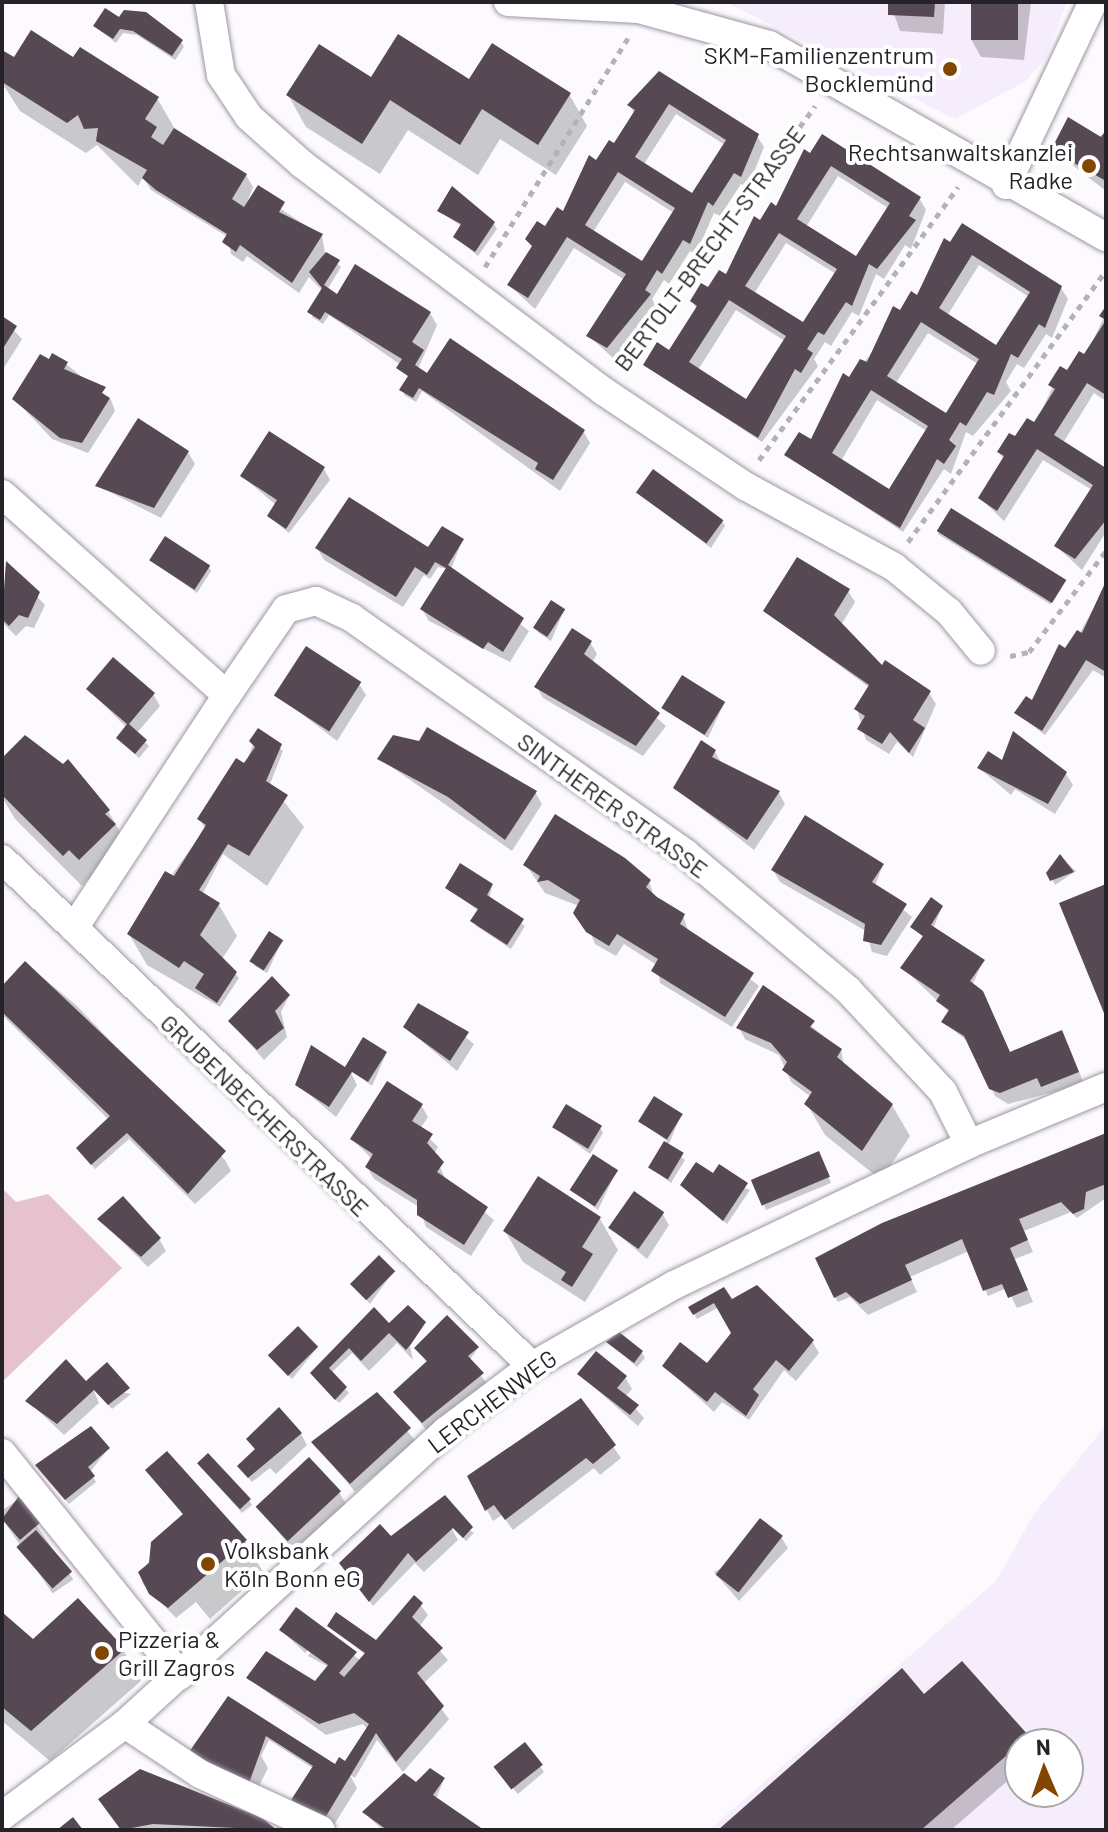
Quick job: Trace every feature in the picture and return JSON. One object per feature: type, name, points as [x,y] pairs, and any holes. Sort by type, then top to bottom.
[{"type":"street","name":"BERTOLT-BRECHT-STRASSE","points":[[209,2],[221,75],[249,117],[466,294],[603,391],[745,486],[894,567],[949,612],[981,651]]},
{"type":"street","points":[[508,2],[669,13],[769,45],[1006,185],[1106,237]]},
{"type":"street","points":[[1006,185],[1093,2]]},
{"type":"street","points":[[2,494],[227,695]]},
{"type":"street","name":"SINTHERER STRASSE","points":[[74,928],[286,609],[316,601],[352,618],[685,853],[848,990],[943,1092],[969,1144]]},
{"type":"street","name":"GRUBENBECHERSTRASSE","points":[[2,859],[532,1366]]},
{"type":"street","name":"LERCHENWEG","points":[[2,1816],[125,1724],[446,1431],[532,1366],[674,1285],[969,1144],[1106,1087]]},
{"type":"street","points":[[2,1453],[180,1675]]},
{"type":"street","points":[[125,1724],[200,1774],[321,1830]]},
{"type":"path","points":[[466,294],[626,42]]},
{"type":"path","name":"BERTOLT-BRECHT-STRASSE","points":[[603,391],[816,105]]},
{"type":"path","points":[[745,486],[949,203]]},
{"type":"path","points":[[894,567],[1105,273]]},
{"type":"path","points":[[981,651],[1029,652],[1106,551]]},
{"type":"shaded area","name":"SKM-Familienzentrum Bocklemünd","points":[[726,2],[1067,2],[1046,58],[1026,81],[955,119]]},
{"type":"shaded area","points":[[2,1188],[16,1202],[48,1194],[122,1268],[2,1382]]},
{"type":"shaded area","points":[[1106,1425],[1106,1830],[709,1830],[996,1581],[1034,1514]]},
{"type":"building","points":[[888,2],[935,2],[934,17],[888,15]]},
{"type":"building","points":[[971,2],[1018,2],[1018,40],[971,40]]},
{"type":"building","points":[[105,8],[119,17],[124,10],[146,12],[183,40],[172,56],[133,31],[120,29],[113,39],[93,26]]},
{"type":"building","points":[[31,30],[73,57],[80,47],[159,97],[145,119],[157,127],[151,137],[163,145],[174,128],[247,174],[232,199],[244,207],[258,185],[285,202],[279,212],[323,234],[292,283],[240,245],[236,252],[222,242],[227,234],[156,190],[142,178],[147,170],[96,141],[98,128],[84,129],[78,115],[67,123],[2,82],[2,50],[14,57]]},
{"type":"building","points":[[398,34],[469,79],[492,43],[571,93],[538,145],[482,109],[460,145],[390,100],[362,144],[286,95],[319,44],[371,77]]},
{"type":"building","points":[[659,71],[759,134],[741,177],[734,173],[713,206],[708,202],[690,244],[683,240],[662,274],[657,270],[645,290],[651,294],[607,348],[586,336],[626,274],[567,237],[528,298],[507,285],[532,246],[525,239],[537,221],[545,226],[557,207],[563,211],[589,155],[596,160],[609,140],[614,143],[635,110],[627,105]],"holes":[[[669,104],[726,140],[692,193],[635,157]],[[618,172],[675,208],[642,261],[585,225]]]},
{"type":"building","points":[[1068,117],[1101,137],[1106,130],[1106,181],[1051,150]]},
{"type":"building","points":[[822,134],[921,197],[909,216],[916,220],[877,269],[869,264],[852,306],[846,302],[824,335],[818,332],[807,349],[813,353],[801,373],[795,369],[758,438],[643,365],[657,342],[669,350],[697,306],[690,301],[701,283],[708,287],[719,270],[726,274],[754,216],[760,220],[771,202],[776,206],[804,149],[810,153]],"holes":[[[831,166],[890,203],[856,256],[797,219]],[[779,233],[837,269],[803,322],[745,286]],[[729,300],[786,336],[746,399],[689,362]]]},
{"type":"building","points":[[452,186],[495,222],[475,252],[453,237],[461,224],[437,211]]},
{"type":"building","points":[[962,223],[1062,286],[1045,328],[1039,324],[1018,358],[1011,354],[994,395],[987,392],[966,426],[960,422],[949,440],[956,446],[944,464],[937,459],[900,528],[784,455],[799,432],[811,439],[843,373],[849,377],[860,359],[867,362],[893,306],[900,310],[911,291],[917,295],[944,238],[950,242]],"holes":[[[972,255],[1030,292],[996,345],[939,308]],[[921,322],[979,359],[946,413],[887,376]],[[871,390],[928,426],[889,489],[832,453]]]},
{"type":"building","points":[[326,252],[340,260],[324,285],[337,294],[355,264],[431,312],[412,342],[424,350],[415,365],[427,373],[450,338],[585,430],[553,480],[535,469],[538,463],[419,388],[413,398],[399,390],[408,376],[396,368],[402,359],[325,312],[320,320],[307,312],[322,288],[309,272]]},
{"type":"building","points":[[1106,306],[1106,320],[1099,316]]},
{"type":"building","points":[[2,316],[17,326],[2,350]]},
{"type":"building","points":[[1106,320],[1106,395],[1087,383],[1054,435],[1106,468],[1106,520],[1075,559],[1054,546],[1093,485],[1037,449],[997,511],[978,498],[1004,456],[997,452],[1009,433],[1015,436],[1027,418],[1034,422],[1055,389],[1048,385],[1060,366],[1067,370],[1079,351],[1084,354]]},
{"type":"building","points":[[52,353],[68,362],[64,369],[106,387],[102,393],[110,398],[82,443],[60,438],[12,399],[40,354],[49,359]]},
{"type":"building","points":[[138,418],[189,451],[154,508],[95,486]]},
{"type":"building","points":[[269,431],[325,467],[286,529],[267,516],[277,500],[240,476]]},
{"type":"building","points":[[653,469],[723,520],[706,544],[636,492]]},
{"type":"building","points":[[349,497],[428,547],[442,526],[464,539],[448,565],[524,618],[503,652],[488,642],[483,649],[420,609],[446,568],[435,562],[427,575],[415,567],[396,597],[315,548]]},
{"type":"building","points":[[951,508],[1066,580],[1052,603],[937,531]]},
{"type":"building","points":[[165,536],[210,565],[194,590],[149,560]]},
{"type":"building","points":[[797,557],[850,589],[834,615],[882,665],[885,660],[931,691],[913,720],[925,728],[909,753],[890,732],[882,744],[857,729],[865,716],[854,709],[869,685],[763,611]]},
{"type":"building","points":[[6,561],[40,592],[28,618],[19,615],[9,626],[2,619]]},
{"type":"building","points":[[1106,581],[1106,672],[1086,660],[1042,731],[1014,713],[1026,696],[1032,700],[1059,644],[1065,648],[1077,630],[1082,633]]},
{"type":"building","points":[[551,600],[565,609],[547,637],[533,628]]},
{"type":"building","points":[[572,628],[592,641],[584,654],[660,713],[636,746],[534,687]]},
{"type":"building","points":[[306,646],[361,682],[329,731],[274,695]]},
{"type":"building","points":[[113,657],[155,693],[129,724],[147,740],[135,754],[116,738],[127,724],[86,689]]},
{"type":"building","points":[[682,675],[725,702],[705,735],[661,708]]},
{"type":"building","points":[[427,727],[537,791],[505,840],[448,797],[377,759],[393,735],[419,741]]},
{"type":"building","points":[[258,728],[282,744],[266,781],[288,795],[249,856],[228,844],[199,890],[220,903],[200,935],[237,972],[217,1003],[195,988],[204,974],[184,961],[179,968],[127,934],[165,871],[174,876],[206,825],[197,819],[236,758],[244,763],[255,747],[249,741]]},
{"type":"building","points":[[1013,731],[1067,772],[1048,804],[977,768],[988,751],[1002,760]]},
{"type":"building","points":[[25,735],[63,764],[68,759],[110,810],[105,814],[116,824],[79,860],[69,850],[63,856],[2,795],[2,758]]},
{"type":"building","points":[[701,740],[716,750],[712,757],[780,791],[747,840],[673,788]]},
{"type":"building","points":[[555,814],[625,858],[651,880],[646,887],[685,914],[680,924],[754,973],[725,1017],[651,971],[658,959],[617,934],[609,946],[586,932],[573,913],[580,900],[548,880],[537,882],[540,876],[523,865]]},
{"type":"building","points":[[805,815],[884,864],[872,882],[907,904],[881,945],[863,941],[865,924],[771,870]]},
{"type":"building","points":[[1060,854],[1074,872],[1050,881],[1046,873]]},
{"type":"building","points":[[460,863],[493,884],[487,895],[524,919],[507,945],[470,921],[478,909],[445,888]]},
{"type":"building","points":[[1106,884],[1106,1018],[1059,903]]},
{"type":"building","points":[[931,897],[943,906],[931,925],[985,960],[970,981],[983,991],[1010,1052],[1062,1030],[1079,1072],[1041,1087],[1037,1078],[1000,1093],[989,1089],[964,1036],[941,1022],[949,1010],[936,1001],[940,995],[900,968],[923,936],[910,927]]},
{"type":"building","points":[[269,931],[283,940],[264,970],[249,961]]},
{"type":"building","points":[[25,961],[226,1151],[188,1194],[127,1133],[91,1165],[76,1148],[110,1116],[2,1012],[2,986]]},
{"type":"building","points":[[272,976],[290,995],[275,1011],[284,1028],[257,1050],[228,1021]]},
{"type":"building","points":[[763,985],[815,1021],[810,1027],[842,1049],[837,1057],[893,1104],[862,1151],[804,1104],[812,1092],[782,1070],[787,1062],[771,1043],[736,1028]]},
{"type":"building","points":[[418,1003],[469,1032],[450,1061],[403,1027]]},
{"type":"building","points":[[363,1037],[387,1052],[368,1082],[352,1072],[329,1107],[295,1085],[311,1045],[345,1067]]},
{"type":"building","points":[[387,1081],[423,1104],[412,1121],[433,1134],[427,1143],[444,1162],[437,1172],[488,1207],[464,1245],[417,1215],[417,1200],[365,1167],[373,1154],[350,1139]]},
{"type":"building","points":[[654,1096],[683,1114],[667,1139],[638,1121]]},
{"type":"building","points":[[566,1104],[602,1126],[588,1149],[552,1127]]},
{"type":"building","points":[[1106,1133],[1106,1184],[1086,1192],[1084,1209],[1073,1214],[1061,1202],[1019,1219],[1028,1240],[1010,1248],[1028,1290],[1008,1298],[1002,1284],[983,1291],[962,1239],[905,1265],[912,1280],[860,1304],[846,1292],[834,1298],[815,1258],[882,1223]]},
{"type":"building","points":[[664,1141],[684,1153],[668,1179],[648,1168]]},
{"type":"building","points":[[819,1151],[830,1177],[762,1206],[751,1180]]},
{"type":"building","points":[[593,1154],[618,1170],[595,1206],[570,1190]]},
{"type":"building","points":[[696,1162],[713,1173],[719,1164],[748,1183],[723,1221],[680,1185]]},
{"type":"building","points":[[538,1176],[601,1217],[582,1247],[593,1254],[572,1287],[561,1280],[566,1272],[503,1231]]},
{"type":"building","points":[[634,1191],[664,1212],[638,1249],[608,1228]]},
{"type":"building","points":[[123,1196],[161,1238],[141,1257],[97,1219]]},
{"type":"building","points":[[379,1255],[395,1271],[366,1300],[350,1284]]},
{"type":"building","points":[[757,1285],[814,1340],[789,1371],[776,1360],[753,1389],[759,1395],[746,1416],[715,1392],[707,1402],[662,1366],[680,1342],[707,1363],[731,1333],[714,1303],[693,1315],[688,1307],[724,1287],[732,1299]]},
{"type":"building","points":[[408,1305],[426,1322],[411,1344],[406,1350],[389,1333],[361,1361],[349,1348],[329,1368],[347,1387],[335,1400],[310,1373],[374,1307],[389,1323]]},
{"type":"building","points":[[447,1315],[479,1347],[468,1356],[484,1373],[422,1423],[393,1392],[427,1361],[414,1348]]},
{"type":"building","points":[[298,1326],[318,1347],[288,1376],[268,1355]]},
{"type":"building","points":[[619,1332],[643,1351],[634,1363],[606,1342]]},
{"type":"building","points":[[596,1351],[627,1376],[617,1388],[639,1405],[630,1415],[577,1374]]},
{"type":"building","points":[[66,1359],[86,1381],[107,1362],[130,1388],[108,1405],[94,1390],[57,1424],[25,1401]]},
{"type":"building","points":[[377,1392],[411,1428],[350,1484],[311,1442]]},
{"type":"building","points":[[581,1398],[616,1445],[593,1464],[586,1458],[505,1520],[494,1505],[485,1511],[467,1476]]},
{"type":"building","points":[[279,1407],[302,1433],[248,1478],[237,1466],[255,1449],[246,1439]]},
{"type":"building","points":[[91,1426],[110,1448],[88,1467],[95,1476],[65,1500],[35,1465]]},
{"type":"building","points":[[167,1451],[247,1540],[168,1608],[149,1594],[138,1572],[149,1563],[151,1542],[183,1514],[145,1470]]},
{"type":"building","points":[[208,1453],[251,1499],[240,1509],[197,1463]]},
{"type":"building","points":[[309,1457],[341,1491],[288,1541],[256,1507]]},
{"type":"building","points":[[445,1495],[473,1527],[463,1538],[453,1528],[416,1562],[408,1553],[369,1602],[339,1563],[380,1524],[391,1536]]},
{"type":"building","points":[[19,1496],[41,1522],[20,1540],[2,1519]]},
{"type":"building","points":[[760,1518],[783,1536],[739,1593],[716,1575]]},
{"type":"building","points":[[36,1530],[72,1572],[52,1589],[16,1547]]},
{"type":"building","points":[[414,1595],[423,1603],[412,1617],[443,1648],[417,1673],[444,1706],[396,1762],[376,1733],[325,1818],[291,1800],[313,1766],[266,1736],[249,1783],[189,1752],[228,1696],[335,1764],[339,1757],[345,1761],[369,1724],[354,1713],[319,1724],[246,1678],[266,1651],[315,1681],[328,1665],[279,1630],[296,1607],[357,1652],[339,1673],[344,1677],[365,1653],[327,1626],[336,1612],[376,1640]]},
{"type":"building","points":[[78,1598],[125,1649],[31,1731],[2,1707],[2,1612],[33,1639]]},
{"type":"building","points":[[962,1661],[1022,1728],[1004,1728],[1004,1758],[921,1830],[718,1830],[902,1668],[924,1694]]},
{"type":"building","points":[[525,1742],[543,1765],[511,1789],[493,1767]]},
{"type":"building","points":[[430,1768],[445,1778],[433,1795],[484,1830],[387,1830],[362,1812],[404,1773],[416,1782]]},
{"type":"building","points":[[140,1769],[262,1818],[277,1830],[153,1824],[121,1830],[98,1799]]},
{"type":"building","points":[[73,1817],[83,1830],[57,1830]]},
{"type":"place","name":"SKM-Familienzentrum Bocklemünd","points":[[950,69]]},
{"type":"place","name":"Rechtsanwaltskanzlei Radke","points":[[1089,166]]},
{"type":"place","name":"Volksbank Köln Bonn eG","points":[[208,1564]]},
{"type":"place","name":"Pizzeria & Grill Zagros","points":[[102,1653]]}]
